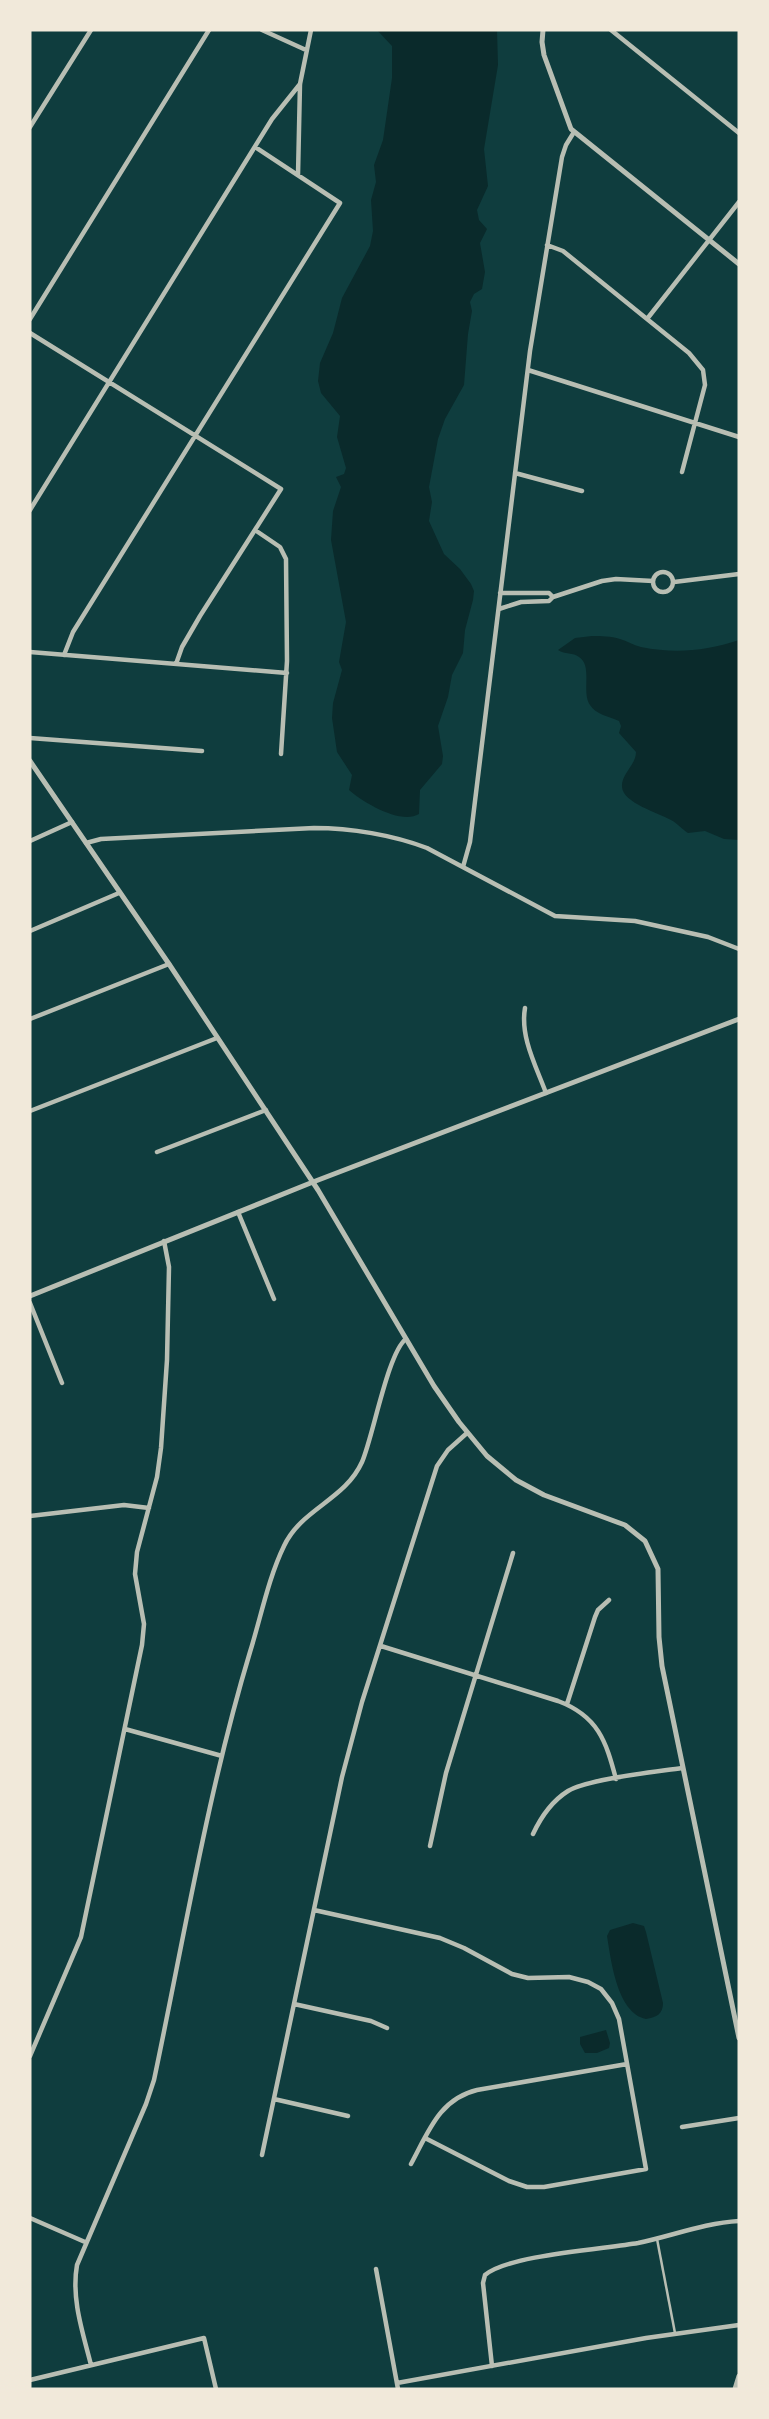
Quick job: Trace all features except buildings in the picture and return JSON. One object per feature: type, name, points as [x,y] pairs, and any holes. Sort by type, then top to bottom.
[{"type":"street","points":[[30,127],[91,30]]},
{"type":"street","points":[[30,319],[209,30]]},
{"type":"street","points":[[262,30],[306,50]]},
{"type":"street","points":[[298,175],[300,84],[311,30]]},
{"type":"street","points":[[543,30],[544,55],[567,124],[739,264]]},
{"type":"street","points":[[611,30],[739,133]]},
{"type":"street","points":[[30,510],[279,110],[300,84]]},
{"type":"street","points":[[463,867],[470,842],[528,370],[562,157],[574,132]]},
{"type":"street","points":[[64,655],[73,632],[340,203],[256,147]]},
{"type":"street","points":[[647,319],[739,202]]},
{"type":"street","points":[[547,245],[563,251],[694,358],[703,370],[705,385],[682,472]]},
{"type":"street","points":[[30,333],[281,489],[184,643],[176,664]]},
{"type":"street","points":[[528,370],[739,437]]},
{"type":"street","points":[[515,473],[582,491]]},
{"type":"street","points":[[255,530],[280,547],[286,555],[287,673],[281,754]]},
{"type":"street","points":[[666,572],[674,582],[670,590],[663,592],[657,590],[653,581],[656,575],[666,572]]},
{"type":"street","points":[[674,582],[739,574]]},
{"type":"street","points":[[498,610],[521,602],[549,601],[553,597],[602,581],[653,581]]},
{"type":"street","points":[[500,593],[549,593],[553,597]]},
{"type":"street","points":[[30,652],[287,673]]},
{"type":"street","points":[[30,738],[202,751]]},
{"type":"street","points":[[30,761],[169,964],[313,1182],[438,1392],[467,1433],[487,1456],[516,1480],[544,1495],[625,1525],[645,1541],[658,1569],[660,1651],[739,2038]]},
{"type":"street","points":[[30,841],[72,822]]},
{"type":"street","points":[[86,843],[101,839],[327,828],[360,832],[419,845],[555,916],[635,921],[708,937],[739,949]]},
{"type":"street","points":[[30,930],[119,893]]},
{"type":"street","points":[[30,1019],[169,964]]},
{"type":"street","points":[[525,1008],[524,1035],[546,1093]]},
{"type":"street","points":[[30,1296],[313,1182],[739,1019]]},
{"type":"street","points":[[30,1111],[218,1038]]},
{"type":"street","points":[[157,1152],[266,1110]]},
{"type":"street","points":[[238,1212],[274,1299]]},
{"type":"street","points":[[30,2056],[81,1937],[144,1635],[135,1574],[137,1552],[159,1463],[167,1360],[169,1259],[164,1241]]},
{"type":"street","points":[[30,1303],[62,1383]]},
{"type":"street","points":[[91,2365],[79,2318],[75,2286],[77,2265],[154,2080],[233,1709],[284,1546],[296,1527],[344,1489],[358,1471],[396,1353],[406,1339]]},
{"type":"street","points":[[262,2155],[346,1759],[437,1466],[448,1450],[467,1433]]},
{"type":"street","points":[[30,1516],[124,1505],[149,1508]]},
{"type":"street","points":[[430,1846],[446,1773],[513,1553]]},
{"type":"street","points":[[567,1704],[595,1617],[598,1610],[609,1600]]},
{"type":"street","points":[[380,1646],[567,1704],[584,1714],[603,1736],[616,1779]]},
{"type":"street","points":[[125,1729],[222,1756]]},
{"type":"street","points":[[533,1834],[545,1814],[568,1791],[585,1785],[682,1768]]},
{"type":"street","points":[[314,1910],[440,1938],[512,1974],[528,1978],[569,1977],[595,1985],[612,2003],[619,2019],[646,2169],[544,2187],[527,2187],[509,2181],[425,2138]]},
{"type":"street","points":[[294,2004],[371,2021],[387,2028]]},
{"type":"street","points":[[411,2165],[442,2108],[455,2098],[468,2092],[627,2064]]},
{"type":"street","points":[[274,2099],[348,2116]]},
{"type":"street","points":[[682,2127],[739,2118]]},
{"type":"street","points":[[30,2218],[85,2242]]},
{"type":"street","points":[[492,2366],[483,2283],[485,2275],[492,2269],[523,2260],[657,2239],[713,2224],[739,2221]]},
{"type":"street","points":[[376,2269],[397,2386],[646,2338],[739,2325]]},
{"type":"street","points":[[30,2380],[204,2338],[216,2389]]},
{"type":"street","points":[[735,2389],[739,2376]]},
{"type":"lane","points":[[657,2239],[675,2333]]},
{"type":"water","points":[[377,30],[497,30],[498,65],[484,149],[488,186],[477,210],[479,220],[487,229],[480,243],[485,272],[482,289],[474,294],[470,302],[472,311],[464,385],[445,419],[438,439],[429,487],[432,502],[429,521],[444,554],[460,569],[474,591],[463,653],[452,675],[438,726],[442,764],[420,790],[419,814],[411,817],[383,811],[349,790],[352,775],[337,752],[332,718],[342,670],[339,662],[346,622],[331,540],[333,511],[341,487],[336,477],[344,474],[346,468],[337,437],[340,416],[321,393],[318,381],[320,363],[333,333],[342,298],[370,246],[373,231],[371,200],[376,182],[374,165],[383,140],[392,78],[392,46]]},
{"type":"water","points":[[575,638],[617,638],[641,647],[678,651],[714,647],[739,640],[739,840],[724,839],[705,831],[688,833],[673,821],[635,803],[624,793],[622,782],[636,752],[619,733],[619,721],[599,713],[590,705],[583,661],[577,655],[558,650]]},
{"type":"water","points":[[633,1923],[644,1926],[663,2003],[659,2014],[646,2019],[636,2015],[622,1996],[613,1971],[607,1936],[610,1930]]},
{"type":"water","points":[[606,2030],[609,2048],[597,2053],[585,2053],[580,2037]]}]
